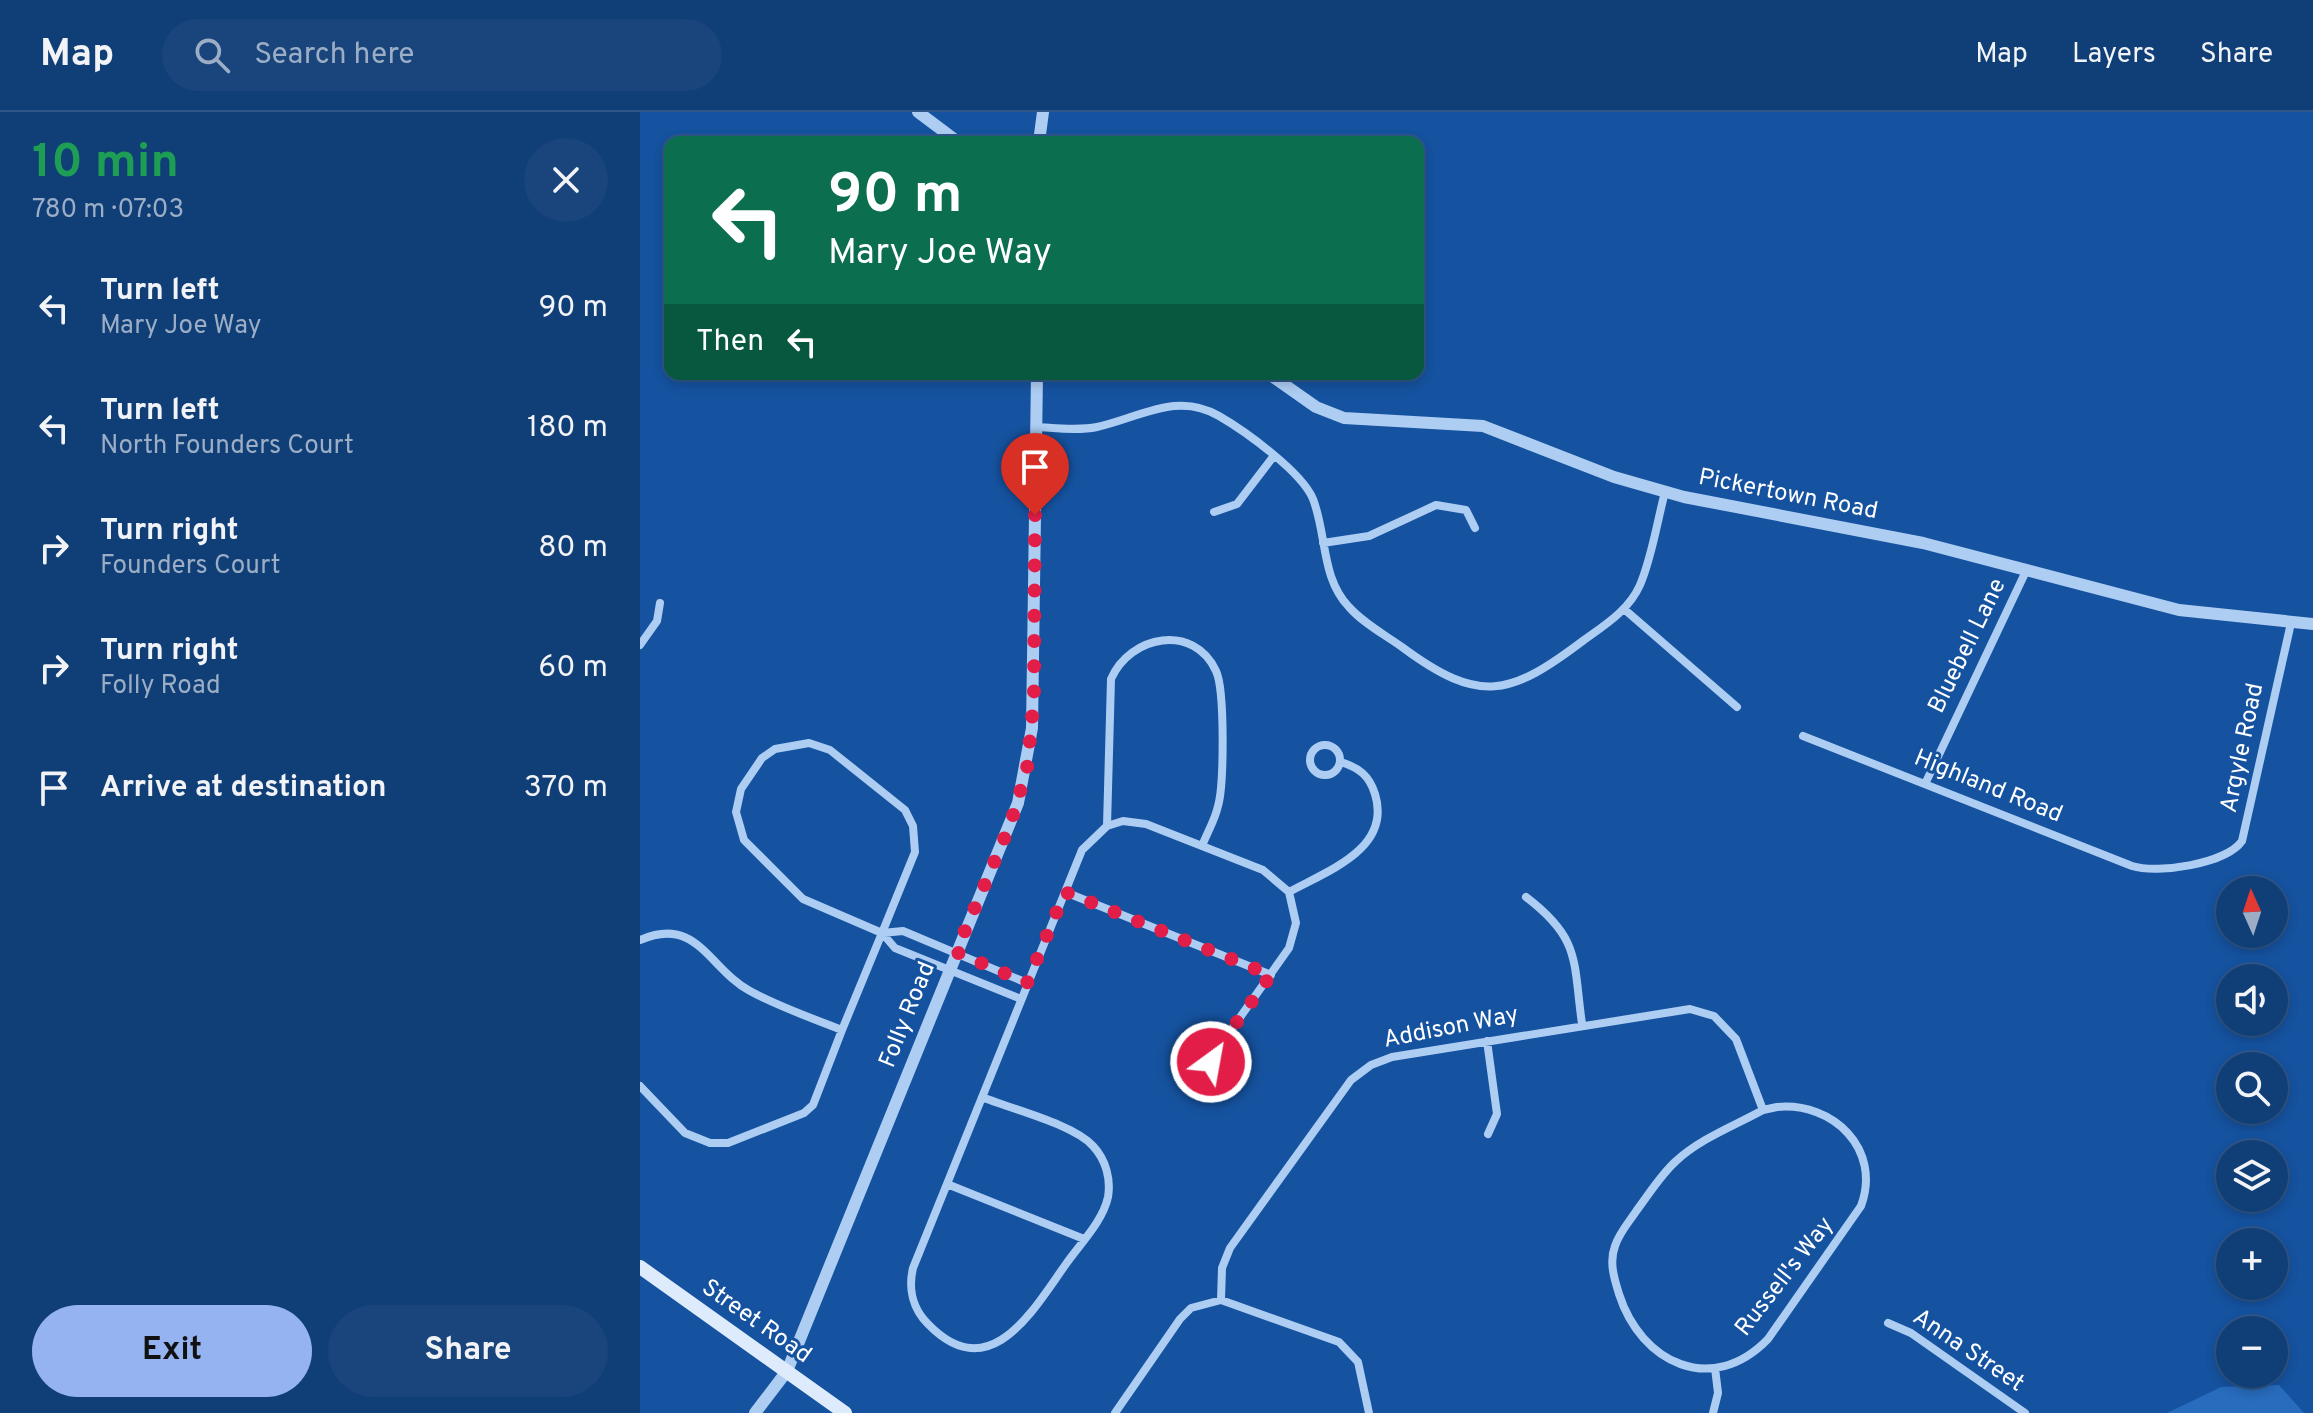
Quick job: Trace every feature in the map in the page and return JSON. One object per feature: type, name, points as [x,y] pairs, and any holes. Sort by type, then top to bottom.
[{"type":"main road","name":"Street Road","points":[[640,1267],[845,1413]]},
{"type":"street","points":[[918,112],[950,136]]},
{"type":"street","points":[[1040,136],[1043,112]]},
{"type":"street","name":"Folly Road","points":[[755,1413],[787,1371],[1010,825],[1030,749],[1037,380]]},
{"type":"street","name":"Pickertown Road","points":[[1278,380],[1330,414],[1359,420],[1483,426],[1614,477],[1665,492],[1923,543],[2179,610],[2313,624]]},
{"type":"street","points":[[1036,427],[1096,427],[1166,405],[1185,405],[1219,416],[1294,473],[1311,494],[1334,585],[1348,607],[1436,672],[1459,682],[1511,684],[1541,673],[1624,609],[1640,585],[1665,492]]},
{"type":"street","points":[[1214,512],[1237,504],[1273,457]]},
{"type":"street","points":[[1323,543],[1369,536],[1436,505],[1466,510],[1475,528]]},
{"type":"street","name":"Bluebell Lane","points":[[1925,784],[2027,569]]},
{"type":"street","points":[[640,645],[657,621],[660,603]]},
{"type":"street","points":[[1624,609],[1737,707]]},
{"type":"street","name":"Argyle Road","points":[[2160,870],[2233,851],[2242,841],[2291,623]]},
{"type":"street","points":[[1107,826],[1111,679],[1119,662],[1136,647],[1155,641],[1174,640],[1205,656],[1216,671],[1221,690],[1219,800],[1202,846]]},
{"type":"street","name":"Highland Road","points":[[1803,736],[2132,866],[2160,870]]},
{"type":"street","points":[[640,1086],[685,1133],[700,1141],[728,1143],[797,1118],[813,1105],[842,1030],[882,933],[915,852],[916,836],[910,817],[899,803],[830,750],[809,743],[775,749],[762,758],[741,789],[736,812],[744,840],[810,904],[882,933],[895,948],[1021,999]]},
{"type":"street","points":[[1289,892],[1355,855],[1374,832],[1378,811],[1374,790],[1359,768],[1341,762]]},
{"type":"street","points":[[982,1097],[1078,1135],[1101,1156],[1108,1175],[1108,1194],[1102,1213],[1011,1336],[980,1347],[951,1342],[920,1316],[911,1283],[947,1184],[1027,983],[1082,850],[1096,833],[1107,826],[1123,821],[1146,824],[1267,872],[1289,892],[1295,912],[1295,933],[1271,975],[1224,1040],[1211,1051]]},
{"type":"street","points":[[1065,892],[1271,975]]},
{"type":"street","points":[[1526,897],[1564,931],[1572,952],[1582,1024]]},
{"type":"street","points":[[882,933],[903,931],[1027,983]]},
{"type":"street","points":[[640,940],[667,933],[689,939],[745,988],[842,1030]]},
{"type":"street","name":"Addison Way","points":[[1221,1300],[1222,1268],[1230,1248],[1351,1080],[1371,1065],[1392,1057],[1679,1009],[1714,1016],[1736,1039],[1763,1110]]},
{"type":"street","points":[[1487,1041],[1497,1114],[1488,1134]]},
{"type":"street","name":"Russell's Way","points":[[1805,1107],[1839,1123],[1855,1140],[1864,1161],[1865,1196],[1843,1237],[1768,1339],[1743,1360],[1715,1368],[1681,1364],[1646,1344],[1627,1316],[1620,1295],[1613,1273],[1614,1247],[1674,1162],[1763,1110],[1805,1107]]},
{"type":"street","points":[[947,1184],[1084,1239]]},
{"type":"street","points":[[1115,1413],[1180,1319],[1191,1308],[1221,1300],[1339,1342],[1358,1362],[1369,1413]]},
{"type":"street","name":"Anna Street","points":[[1888,1323],[1911,1333],[2025,1413]]},
{"type":"street","points":[[1713,1413],[1718,1393],[1715,1368]]},
{"type":"shaded area","points":[[2219,1388],[2282,1388],[2304,1413],[2167,1413]]},
{"type":"route","points":[[1035,515],[1034,698],[1027,769],[1010,825],[956,952],[1027,983],[1065,892],[1271,975],[1224,1040],[1211,1051],[1211,1062]]}]
